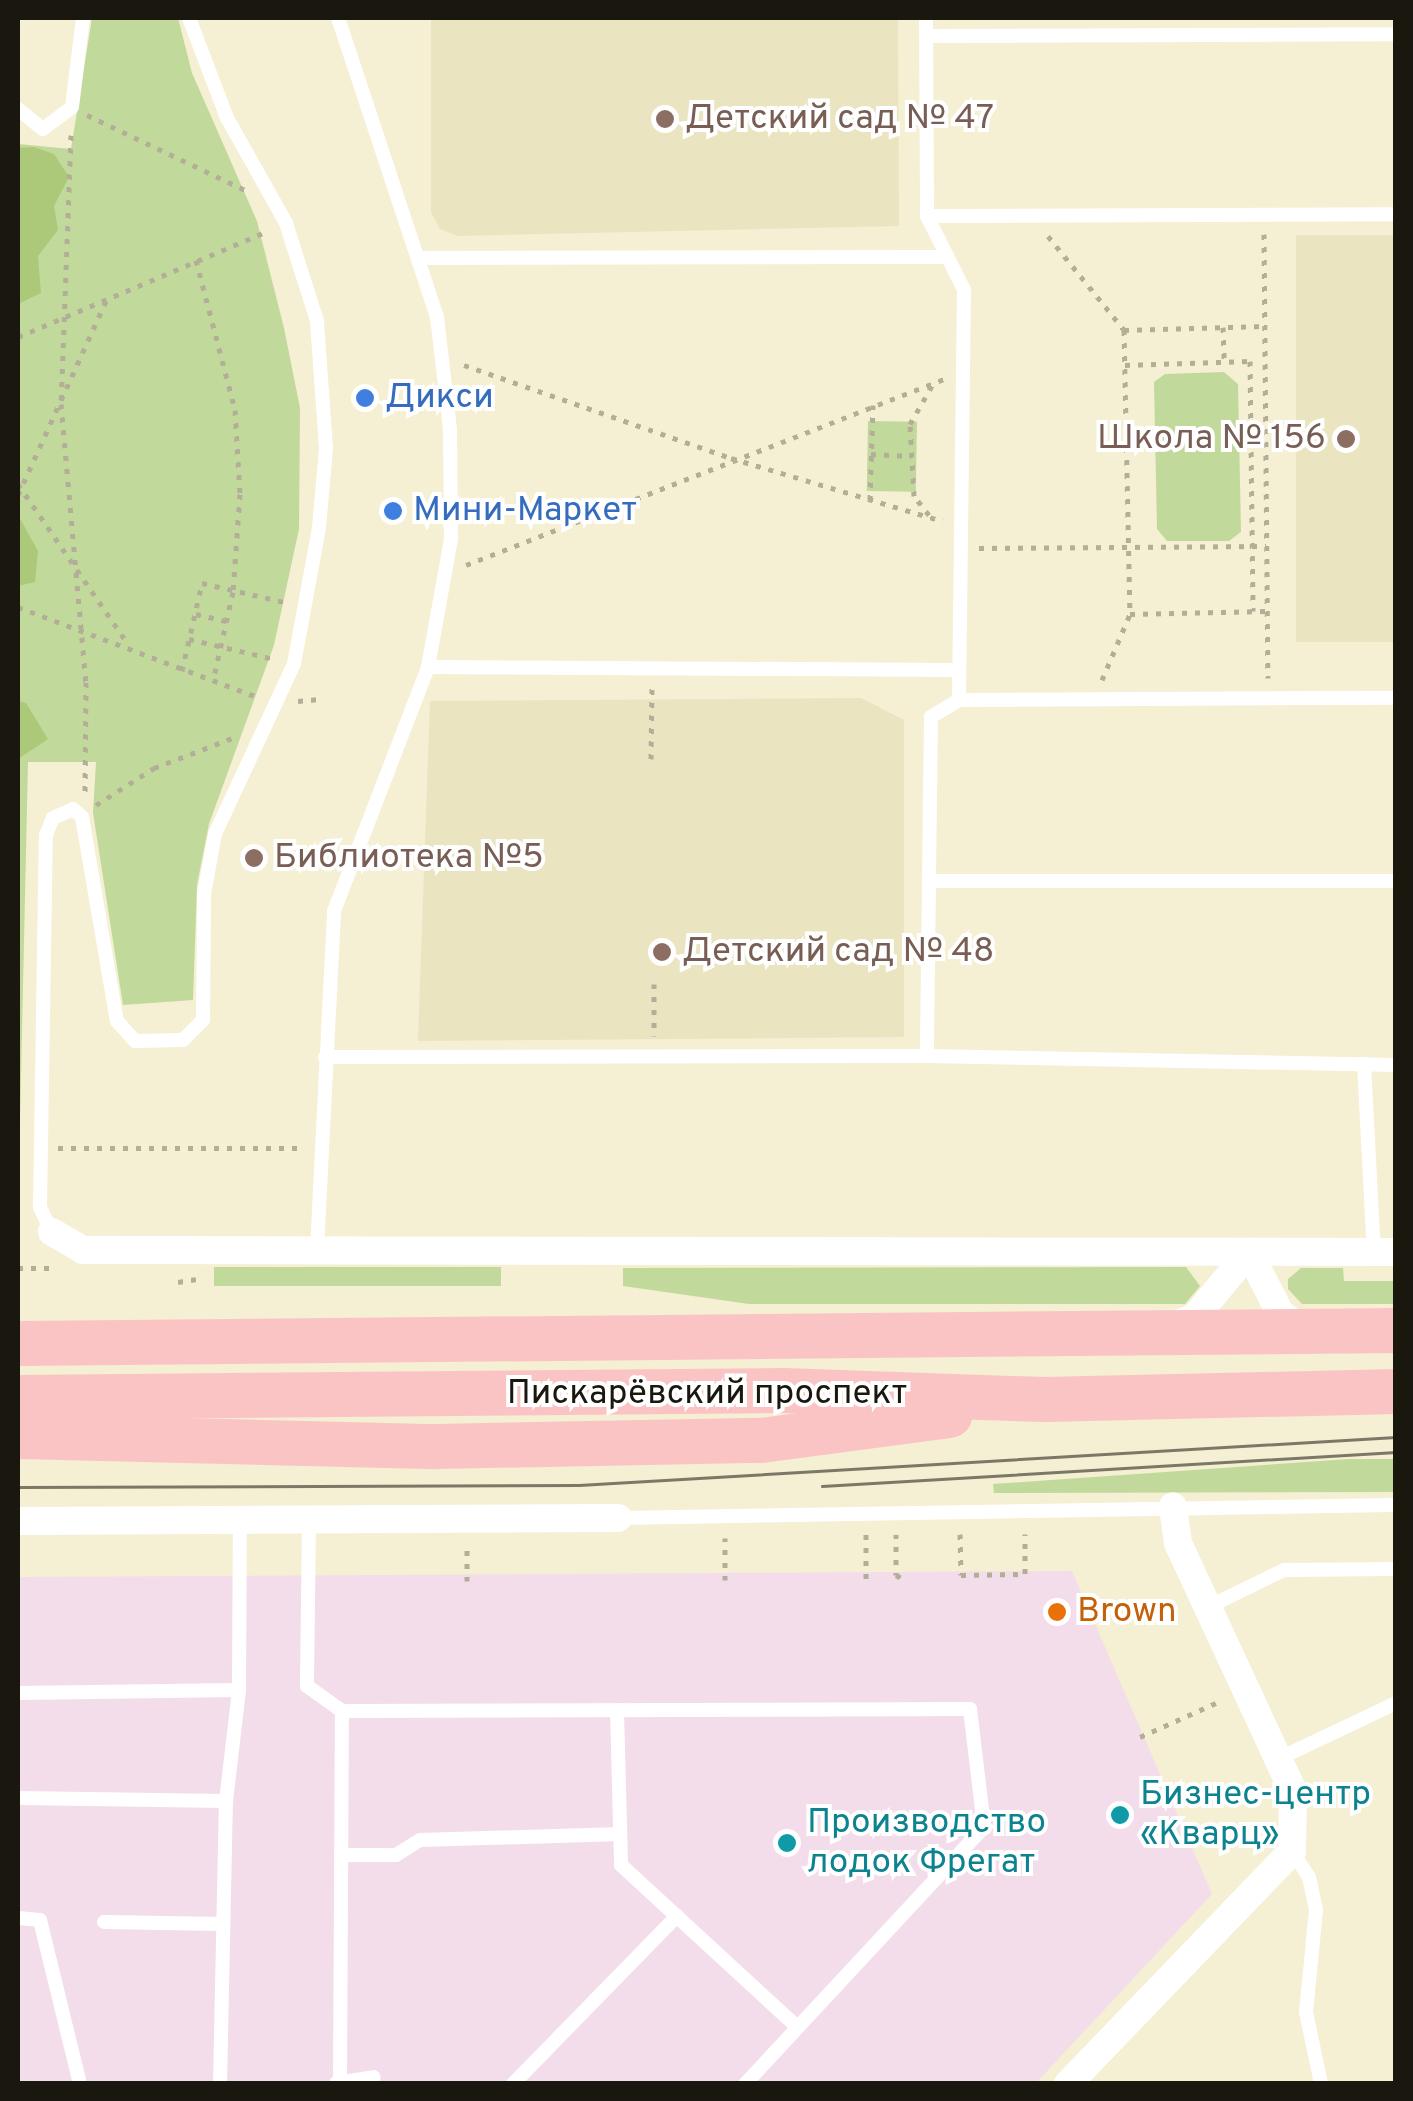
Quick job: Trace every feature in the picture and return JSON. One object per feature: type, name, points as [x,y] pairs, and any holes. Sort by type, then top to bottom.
[{"type":"main road","points":[[18,1318],[65,1344]]},
{"type":"main road","name":"Пискарёвский проспект","points":[[18,1343],[1168,1328],[1396,1330]]},
{"type":"main road","name":"Пискарёвский проспект","points":[[18,1397],[783,1390],[1044,1399],[1396,1391]]},
{"type":"main road","points":[[18,1436],[436,1446],[762,1440],[1044,1399]]},
{"type":"street","points":[[52,1232],[83,1250],[1385,1252]]},
{"type":"street","points":[[1168,1328],[1195,1318],[1249,1252]]},
{"type":"street","points":[[1249,1252],[1280,1313],[1301,1328]]},
{"type":"street","points":[[1068,2084],[1292,1851],[1293,1791],[1178,1543],[1173,1506]]},
{"type":"street","points":[[18,1521],[618,1518]]},
{"type":"lane","points":[[18,110],[43,129],[72,107],[83,18]]},
{"type":"lane","points":[[52,1232],[40,1207],[46,834],[52,818],[73,809],[82,817],[117,1021],[135,1041],[183,1040],[203,1020],[204,894],[216,834],[265,723],[279,704],[294,664],[307,606],[326,448],[317,321],[286,224],[227,118],[189,18]]},
{"type":"lane","points":[[317,1249],[334,911],[428,667],[446,573],[450,430],[442,358],[421,258],[338,18]]},
{"type":"lane","points":[[926,18],[926,216],[942,257],[964,290],[959,700]]},
{"type":"lane","points":[[926,36],[1396,34]]},
{"type":"lane","points":[[926,216],[1396,214]]},
{"type":"lane","points":[[421,258],[942,257]]},
{"type":"lane","points":[[428,667],[959,670]]},
{"type":"lane","points":[[928,1056],[931,717],[959,700],[1396,698]]},
{"type":"lane","points":[[932,880],[1396,881]]},
{"type":"lane","points":[[325,1056],[928,1056],[1396,1065]]},
{"type":"lane","points":[[1364,1064],[1385,1252]]},
{"type":"lane","points":[[618,1518],[1396,1505]]},
{"type":"lane","points":[[216,2082],[226,1801],[240,1690],[240,1520]]},
{"type":"lane","points":[[309,1520],[308,1686],[342,1711],[970,1709],[984,1827],[745,2084]]},
{"type":"lane","points":[[1208,1607],[1284,1570],[1396,1569]]},
{"type":"lane","points":[[18,1692],[240,1690]]},
{"type":"lane","points":[[1278,1758],[1396,1703]]},
{"type":"lane","points":[[614,1884],[621,1865],[617,1710]]},
{"type":"lane","points":[[340,2082],[342,1711]]},
{"type":"lane","points":[[18,1798],[226,1801]]},
{"type":"lane","points":[[341,1855],[396,1854],[420,1840],[620,1834]]},
{"type":"lane","points":[[1292,1851],[1309,1877],[1316,1910],[1306,2012],[1321,2084]]},
{"type":"lane","points":[[621,1865],[797,2027]]},
{"type":"lane","points":[[513,2084],[677,1916]]},
{"type":"lane","points":[[18,1918],[40,1920],[80,2084]]},
{"type":"lane","points":[[104,1922],[223,1924]]},
{"type":"lane","points":[[332,2084],[374,2077]]},
{"type":"path","points":[[82,817],[90,759],[61,404],[72,107],[203,174],[271,199]]},
{"type":"path","points":[[1031,215],[1124,330],[1130,614],[1094,700]]},
{"type":"path","points":[[1263,216],[1268,699]]},
{"type":"path","points":[[18,336],[286,224]]},
{"type":"path","points":[[196,260],[234,410],[240,494],[233,592],[213,681]]},
{"type":"path","points":[[108,297],[18,489],[73,572],[130,646]]},
{"type":"path","points":[[1124,330],[1264,326]]},
{"type":"path","points":[[1222,327],[1224,362]]},
{"type":"path","points":[[442,358],[732,458],[960,526]]},
{"type":"path","points":[[1125,365],[1265,360]]},
{"type":"path","points":[[1250,361],[1253,612]]},
{"type":"path","points":[[446,573],[732,458],[962,372]]},
{"type":"path","points":[[931,518],[914,496],[910,424],[934,382]]},
{"type":"path","points":[[870,500],[873,405]]},
{"type":"path","points":[[872,454],[911,456]]},
{"type":"path","points":[[960,548],[1266,546]]},
{"type":"path","points":[[182,672],[202,583],[307,606]]},
{"type":"path","points":[[18,607],[76,624],[182,672],[279,704]]},
{"type":"path","points":[[1130,614],[1267,611]]},
{"type":"path","points":[[196,614],[227,622]]},
{"type":"path","points":[[189,639],[294,664]]},
{"type":"path","points":[[651,668],[651,759]]},
{"type":"path","points":[[82,817],[154,768],[265,723]]},
{"type":"path","points":[[654,984],[654,1057]]},
{"type":"path","points":[[40,1148],[321,1148]]},
{"type":"path","points":[[18,1268],[50,1268]]},
{"type":"path","points":[[866,1534],[866,1579]]},
{"type":"path","points":[[896,1534],[896,1575],[905,1580]]},
{"type":"path","points":[[960,1534],[960,1575],[994,1577],[1025,1574],[1025,1534]]},
{"type":"path","points":[[725,1538],[725,1580]]},
{"type":"path","points":[[467,1539],[467,1581]]},
{"type":"path","points":[[1140,1737],[1211,1705]]},
{"type":"shaded area","name":"Детский сад № 47","points":[[431,18],[898,18],[899,226],[458,236],[440,229],[431,212]]},
{"type":"shaded area","name":"Школа № 156","points":[[1296,235],[1395,235],[1395,642],[1296,642]]},
{"type":"shaded area","name":"Детский сад № 48","points":[[861,698],[904,720],[904,1037],[418,1041],[430,701]]},
{"type":"shaded area","points":[[1072,1571],[1212,1894],[1036,2083],[18,2083],[18,1577]]},
{"type":"green space","points":[[92,18],[178,18],[192,73],[257,221],[284,328],[300,408],[299,529],[274,645],[209,824],[197,885],[193,1000],[123,1005],[93,813],[96,762],[28,762],[18,1213],[18,144],[71,149]]},
{"type":"green space","points":[[34,147],[54,154],[69,177],[54,206],[58,230],[38,256],[41,293],[18,304],[18,148]]},
{"type":"green space","points":[[1224,372],[1238,384],[1241,532],[1229,541],[1167,541],[1157,529],[1154,382],[1165,374]]},
{"type":"green space","points":[[868,421],[917,422],[916,492],[867,491]]},
{"type":"green space","points":[[18,515],[38,551],[35,582],[18,586]]},
{"type":"green space","points":[[18,701],[26,703],[48,739],[18,759]]},
{"type":"green space","points":[[214,1267],[501,1267],[501,1286],[214,1286]]},
{"type":"green space","points":[[1186,1267],[1200,1286],[1185,1304],[749,1304],[623,1286],[623,1268]]},
{"type":"green space","points":[[1301,1268],[1343,1268],[1344,1281],[1395,1281],[1395,1304],[1302,1304],[1288,1289],[1288,1279]]},
{"type":"green space","points":[[1395,1459],[1395,1492],[994,1493],[993,1484]]},
{"type":"tram line","points":[[18,1487],[579,1485],[1396,1437]]},
{"type":"tram line","points":[[822,1486],[1396,1452]]},
{"type":"place","name":"Детский сад № 47","points":[[665,119]]},
{"type":"place","name":"Дикси","points":[[365,398]]},
{"type":"place","name":"Школа № 156","points":[[1346,439]]},
{"type":"place","name":"Мини-Маркет","points":[[393,511]]},
{"type":"place","name":"Библиотека №5","points":[[254,858]]},
{"type":"place","name":"Детский сад № 48","points":[[662,952]]},
{"type":"place","name":"Brown","points":[[1057,1612]]},
{"type":"place","name":"Бизнес-центр «Кварц»","points":[[1120,1815]]},
{"type":"place","name":"Производство лодок Фрегат","points":[[787,1843]]}]
